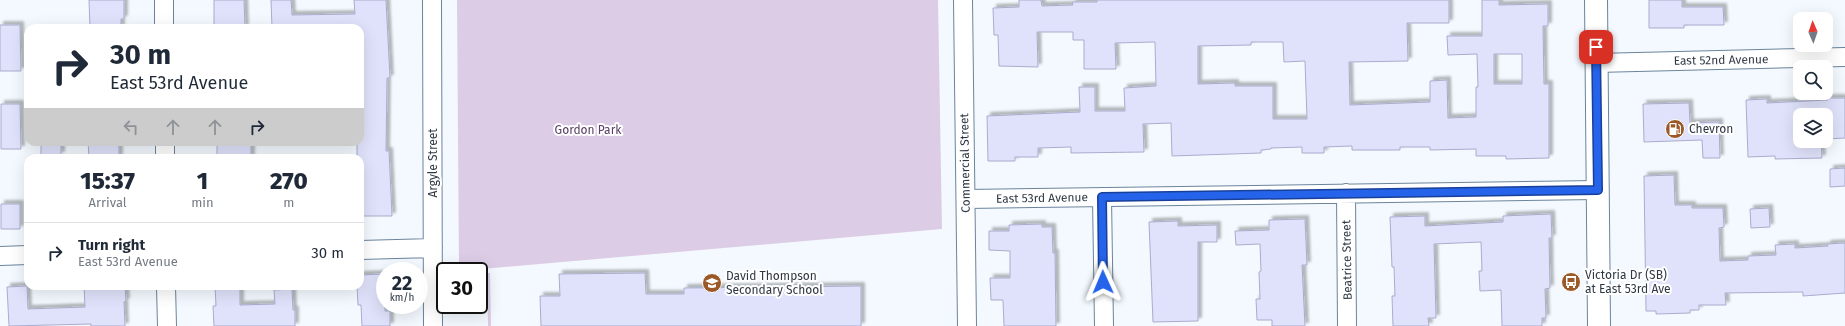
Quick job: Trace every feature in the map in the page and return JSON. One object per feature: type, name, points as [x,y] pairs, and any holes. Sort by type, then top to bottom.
[{"type":"street","points":[[164,0],[164,24]]},
{"type":"street","name":"Argyle Street","points":[[432,0],[433,326]]},
{"type":"street","name":"Commercial Street","points":[[963,0],[967,326]]},
{"type":"street","points":[[1596,0],[1599,326]]},
{"type":"street","name":"East 52nd Avenue","points":[[1596,63],[1845,57]]},
{"type":"street","name":"East 53rd Avenue","points":[[966,199],[1598,190]]},
{"type":"street","name":"Beatrice Street","points":[[1346,193],[1347,326]]},
{"type":"street","points":[[1102,197],[1104,326]]},
{"type":"street","points":[[364,250],[433,248]]},
{"type":"street","points":[[0,256],[24,255]]},
{"type":"street","points":[[166,290],[167,326]]},
{"type":"green space","name":"Gordon Park","points":[[457,0],[938,0],[942,229],[488,268],[488,262],[459,262]]},
{"type":"green space","points":[[488,273],[490,273],[491,326],[488,326]]},
{"type":"building","points":[[89,0],[124,0],[124,19],[121,19],[121,24],[90,24]]},
{"type":"building","points":[[214,0],[244,0],[245,24],[214,24]]},
{"type":"building","points":[[271,0],[291,0],[292,15],[355,14],[354,0],[386,0],[390,78],[387,78],[386,151],[389,151],[392,216],[364,216],[364,154],[357,154],[357,146],[364,146],[364,24],[272,24]]},
{"type":"building","points":[[1019,0],[1041,0],[1042,6],[1073,5],[1072,2],[1097,2],[1097,0],[1449,0],[1449,23],[1407,23],[1408,61],[1349,62],[1350,105],[1430,102],[1430,81],[1447,80],[1448,118],[1476,117],[1476,87],[1478,87],[1477,54],[1448,55],[1447,36],[1482,36],[1482,0],[1499,0],[1499,5],[1548,4],[1548,26],[1543,26],[1544,84],[1549,84],[1549,158],[1506,159],[1506,156],[1476,156],[1476,149],[1430,150],[1430,147],[1400,147],[1400,150],[1352,150],[1352,146],[1324,147],[1324,153],[1302,153],[1302,147],[1271,148],[1261,150],[1261,153],[1172,156],[1171,123],[1143,124],[1144,152],[1071,153],[1071,147],[1038,148],[1038,157],[1015,157],[1015,161],[988,161],[987,116],[1080,112],[1079,87],[1095,87],[1095,111],[1125,111],[1124,88],[1156,86],[1155,42],[1115,43],[1116,69],[1084,69],[1084,40],[1073,40],[1073,32],[1037,32],[1038,67],[999,66],[998,35],[994,35],[993,8],[1019,7]],"holes":[[[1251,42],[1283,42],[1284,62],[1305,61],[1307,119],[1273,119],[1273,86],[1235,86],[1235,83],[1198,84],[1198,46],[1251,45]],[[1494,54],[1522,54],[1522,84],[1494,84]]]},
{"type":"building","points":[[1649,0],[1682,0],[1682,7],[1723,7],[1724,25],[1684,25],[1684,28],[1649,28]]},
{"type":"building","points":[[0,25],[20,25],[21,71],[0,71]]},
{"type":"building","points":[[1833,98],[1845,98],[1845,138],[1833,139],[1833,108],[1793,108],[1793,148],[1821,148],[1822,158],[1775,159],[1775,156],[1748,157],[1746,100],[1767,99],[1767,103],[1833,100]]},
{"type":"building","points":[[1689,103],[1690,123],[1719,122],[1720,158],[1703,158],[1702,140],[1644,142],[1643,104]]},
{"type":"building","points":[[1,104],[20,104],[21,149],[1,149]]},
{"type":"building","points":[[41,146],[61,146],[61,154],[41,154]]},
{"type":"building","points":[[88,146],[119,146],[119,154],[89,154]]},
{"type":"building","points":[[217,146],[251,146],[251,154],[217,154]]},
{"type":"building","points":[[1845,168],[1845,186],[1830,187],[1830,169]]},
{"type":"building","points":[[1674,175],[1675,205],[1692,205],[1692,208],[1723,208],[1724,227],[1719,228],[1720,261],[1748,260],[1748,256],[1776,255],[1775,245],[1795,244],[1795,248],[1828,246],[1827,244],[1845,243],[1845,293],[1803,296],[1803,292],[1725,293],[1726,305],[1699,305],[1699,310],[1690,310],[1690,313],[1656,314],[1656,311],[1646,311],[1644,176]]},
{"type":"building","points":[[1,204],[20,204],[20,229],[1,229]]},
{"type":"building","points":[[1769,208],[1770,227],[1751,228],[1750,209]]},
{"type":"building","points":[[1551,214],[1552,238],[1549,238],[1550,288],[1545,289],[1546,318],[1542,318],[1542,326],[1502,326],[1501,290],[1480,291],[1479,271],[1482,271],[1481,242],[1434,244],[1436,318],[1428,318],[1429,326],[1393,326],[1392,296],[1395,296],[1390,217],[1425,216],[1425,226],[1503,222],[1503,216]]},
{"type":"building","points":[[1305,219],[1307,265],[1302,265],[1305,326],[1272,326],[1272,320],[1257,320],[1256,299],[1260,299],[1260,244],[1236,245],[1235,231],[1269,230],[1269,220]]},
{"type":"building","points":[[1178,221],[1178,226],[1217,225],[1217,242],[1198,242],[1198,321],[1153,322],[1149,222]]},
{"type":"building","points":[[1042,224],[1042,227],[1052,227],[1053,253],[1055,253],[1056,326],[1004,326],[1003,300],[991,300],[990,278],[1010,278],[1010,251],[989,250],[989,231],[1009,231],[1009,225]]},
{"type":"building","points":[[645,273],[646,294],[684,294],[684,288],[861,286],[861,326],[541,326],[540,296],[560,296],[559,274]]},
{"type":"building","points":[[376,274],[376,314],[390,314],[390,326],[362,326],[361,305],[358,305],[357,290],[364,290],[364,275]]},
{"type":"building","points":[[24,286],[24,290],[27,290],[28,309],[85,307],[84,290],[125,290],[125,326],[91,326],[91,324],[9,326],[7,287]]},
{"type":"building","points":[[215,290],[240,290],[240,305],[275,304],[274,290],[292,290],[293,310],[295,310],[295,326],[214,326],[213,306],[216,306]]},
{"type":"place","name":"Chevron","points":[[1675,129]]},
{"type":"place","name":"Victoria Dr (SB) at East 53rd Ave","points":[[1571,282]]},
{"type":"place","name":"David Thompson Secondary School","points":[[712,283]]},
{"type":"route","points":[[1103,282],[1102,197],[1598,190],[1596,47]]}]
